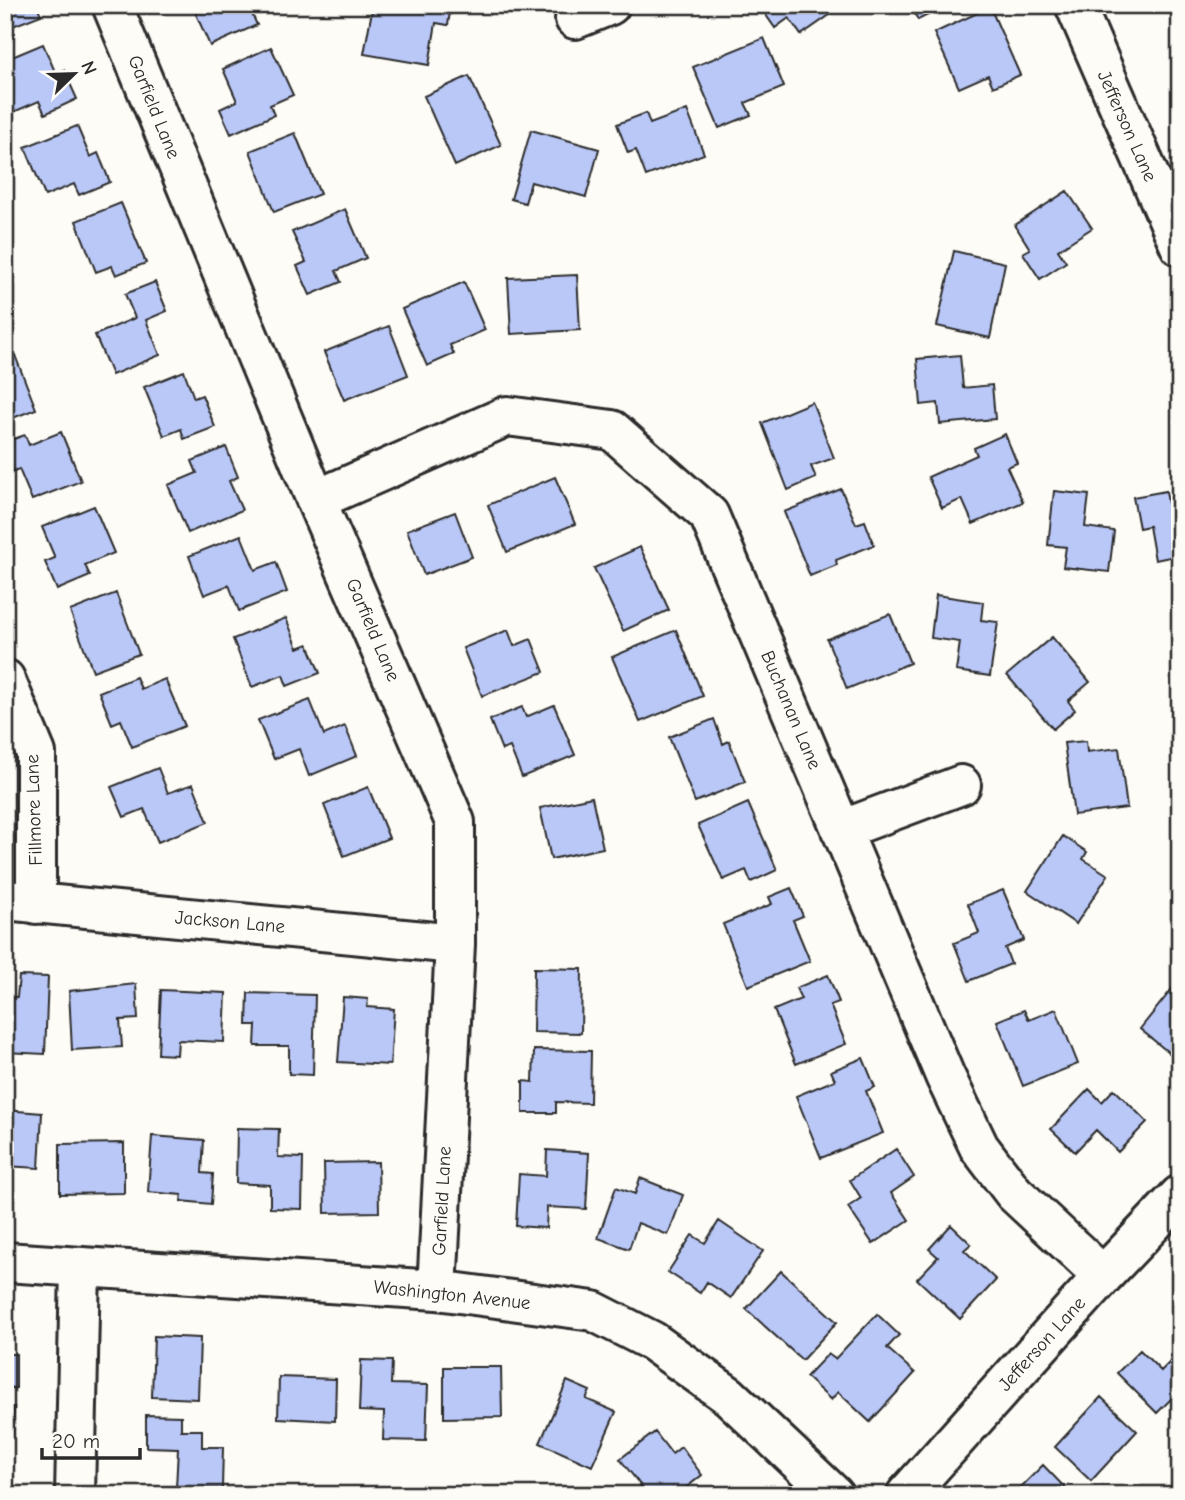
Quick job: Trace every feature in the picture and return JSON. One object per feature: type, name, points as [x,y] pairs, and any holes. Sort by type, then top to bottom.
[{"type":"street","name":"Garfield Lane","points":[[112,5],[316,500],[455,822],[455,944],[438,1290]]},
{"type":"street","points":[[575,19],[610,5]]},
{"type":"street","name":"Jefferson Lane","points":[[1075,5],[1180,246]]},
{"type":"street","name":"Buchanan Lane","points":[[316,500],[507,416],[612,430],[709,515],[945,1076],[979,1147],[1014,1193],[1103,1276]]},
{"type":"street","name":"Fillmore Lane","points":[[5,679],[36,753],[21,902]]},
{"type":"street","points":[[841,831],[961,785]]},
{"type":"street","name":"Jackson Lane","points":[[21,902],[455,944]]},
{"type":"street","name":"Jefferson Lane","points":[[906,1495],[1103,1276],[1180,1195]]},
{"type":"street","name":"Washington Avenue","points":[[5,1262],[438,1290],[593,1311],[652,1341],[729,1396],[834,1495]]},
{"type":"street","points":[[75,1495],[80,1268]]},
{"type":"building","points":[[5,5],[37,5],[41,15],[5,29]]},
{"type":"building","points":[[192,5],[248,5],[257,25],[210,46]]},
{"type":"building","points":[[373,5],[451,5],[448,25],[436,23],[429,65],[364,54]]},
{"type":"building","points":[[759,5],[844,5],[801,35],[789,18],[775,28]]},
{"type":"building","points":[[910,5],[948,5],[918,20]]},
{"type":"building","points":[[1171,5],[1180,5],[1180,27]]},
{"type":"building","points":[[990,7],[1020,75],[993,87],[988,75],[959,88],[934,33]]},
{"type":"building","points":[[764,38],[784,87],[745,103],[751,115],[719,128],[693,67]]},
{"type":"building","points":[[43,44],[56,74],[64,70],[77,99],[45,114],[39,101],[9,114],[5,105],[5,60]]},
{"type":"building","points":[[271,47],[293,95],[270,105],[274,115],[231,134],[220,109],[237,101],[223,69]]},
{"type":"building","points":[[469,76],[501,145],[455,166],[424,96]]},
{"type":"building","points":[[687,110],[704,154],[646,176],[636,150],[628,153],[617,124],[646,113],[650,124]]},
{"type":"building","points":[[77,126],[90,157],[98,153],[110,182],[79,195],[74,184],[45,196],[25,147]]},
{"type":"building","points":[[531,130],[599,149],[586,197],[531,182],[525,203],[511,199]]},
{"type":"building","points":[[295,133],[320,194],[274,212],[250,151]]},
{"type":"building","points":[[1067,191],[1092,228],[1058,250],[1066,262],[1040,279],[1023,253],[1030,249],[1015,225]]},
{"type":"building","points":[[121,203],[146,263],[116,275],[112,266],[96,272],[76,221]]},
{"type":"building","points":[[345,209],[366,258],[336,271],[341,282],[310,295],[297,266],[306,262],[292,232]]},
{"type":"building","points":[[954,251],[1005,263],[990,338],[937,326]]},
{"type":"building","points":[[577,275],[580,330],[511,334],[508,278]]},
{"type":"building","points":[[155,282],[167,311],[146,320],[160,355],[112,375],[95,335],[135,318],[125,294]]},
{"type":"building","points":[[464,282],[485,330],[450,345],[454,354],[427,366],[402,309]]},
{"type":"building","points":[[389,326],[408,375],[344,400],[324,352]]},
{"type":"building","points":[[11,345],[36,409],[5,421],[5,348]]},
{"type":"building","points":[[960,355],[963,388],[992,385],[995,419],[940,424],[938,403],[921,405],[917,359]]},
{"type":"building","points":[[184,371],[194,398],[202,395],[215,427],[184,439],[181,429],[164,436],[144,387]]},
{"type":"building","points":[[812,402],[834,458],[811,466],[816,478],[788,490],[762,423]]},
{"type":"building","points":[[61,432],[81,481],[32,500],[19,469],[7,474],[5,442],[25,435],[29,445]]},
{"type":"building","points":[[1005,434],[1017,463],[1007,467],[1023,502],[973,524],[962,499],[942,508],[928,477],[977,455],[974,448]]},
{"type":"building","points":[[226,447],[238,477],[229,481],[242,510],[188,533],[168,485],[197,473],[192,461]]},
{"type":"building","points":[[555,477],[575,524],[507,552],[488,505]]},
{"type":"building","points":[[841,489],[856,524],[865,521],[874,545],[836,560],[837,565],[810,576],[784,512]]},
{"type":"building","points":[[1054,491],[1089,495],[1085,527],[1114,531],[1109,572],[1063,567],[1066,547],[1048,545]]},
{"type":"building","points":[[1166,491],[1168,503],[1180,501],[1180,555],[1155,560],[1149,526],[1139,528],[1133,497]]},
{"type":"building","points":[[94,506],[114,553],[85,565],[90,576],[57,590],[45,562],[55,558],[42,527]]},
{"type":"building","points":[[455,512],[472,557],[424,575],[407,530]]},
{"type":"building","points":[[241,535],[255,570],[276,562],[287,592],[239,611],[229,585],[204,595],[189,556]]},
{"type":"building","points":[[640,547],[669,610],[623,631],[594,568]]},
{"type":"building","points":[[116,593],[139,654],[93,671],[70,611]]},
{"type":"building","points":[[936,595],[983,602],[981,620],[998,622],[990,676],[956,671],[960,642],[931,638]]},
{"type":"building","points":[[890,614],[910,663],[847,689],[827,639]]},
{"type":"building","points":[[286,618],[298,648],[308,644],[320,673],[287,686],[283,675],[252,687],[233,639]]},
{"type":"building","points":[[508,630],[514,646],[531,639],[544,672],[482,696],[463,648]]},
{"type":"building","points":[[676,630],[703,696],[640,722],[612,657]]},
{"type":"building","points":[[1052,637],[1090,682],[1068,701],[1075,710],[1053,729],[1007,675]]},
{"type":"building","points":[[136,677],[141,689],[165,679],[185,726],[132,747],[121,720],[112,724],[99,692]]},
{"type":"building","points":[[310,700],[324,735],[345,726],[357,756],[309,776],[299,749],[274,759],[258,720]]},
{"type":"building","points":[[554,705],[575,755],[522,777],[510,747],[502,750],[490,720],[522,707],[526,717]]},
{"type":"building","points":[[714,719],[723,744],[729,741],[745,782],[695,802],[669,737]]},
{"type":"building","points":[[1086,741],[1087,752],[1119,748],[1127,808],[1074,815],[1064,743]]},
{"type":"building","points":[[158,768],[168,793],[193,784],[208,822],[158,842],[144,809],[124,817],[111,787]]},
{"type":"building","points":[[368,787],[389,838],[344,856],[324,805]]},
{"type":"building","points":[[592,797],[603,848],[551,859],[540,808]]},
{"type":"building","points":[[748,803],[777,870],[751,882],[746,870],[723,880],[698,825]]},
{"type":"building","points":[[1063,836],[1087,852],[1083,859],[1108,875],[1076,924],[1027,891]]},
{"type":"building","points":[[791,888],[803,916],[793,920],[810,961],[748,986],[723,924],[772,904],[769,897]]},
{"type":"building","points":[[1003,890],[1024,940],[1005,948],[1011,964],[969,981],[954,943],[979,933],[968,904]]},
{"type":"building","points":[[534,968],[582,969],[581,1033],[533,1032]]},
{"type":"building","points":[[828,975],[839,1002],[830,1005],[846,1044],[796,1064],[774,1010],[801,999],[796,988]]},
{"type":"building","points":[[19,976],[48,977],[45,1054],[5,1052],[5,996],[17,997]]},
{"type":"building","points":[[1180,979],[1180,1060],[1179,1061],[1140,1029]]},
{"type":"building","points":[[136,984],[138,1019],[120,1020],[122,1047],[72,1050],[69,991]]},
{"type":"building","points":[[161,990],[226,993],[224,1042],[178,1040],[177,1055],[158,1054]]},
{"type":"building","points":[[248,993],[315,995],[313,1075],[289,1074],[289,1046],[255,1046],[256,1025],[247,1025]]},
{"type":"building","points":[[343,997],[368,999],[367,1007],[394,1009],[390,1065],[338,1062]]},
{"type":"building","points":[[1056,1009],[1078,1064],[1023,1086],[997,1021],[1024,1010],[1029,1020]]},
{"type":"building","points":[[534,1050],[591,1051],[590,1103],[556,1102],[556,1113],[523,1113],[523,1081],[533,1082]]},
{"type":"building","points":[[863,1058],[875,1087],[866,1091],[883,1133],[821,1158],[796,1096],[835,1080],[831,1071]]},
{"type":"building","points":[[1089,1089],[1102,1102],[1114,1089],[1147,1122],[1118,1152],[1096,1130],[1075,1152],[1051,1129]]},
{"type":"building","points":[[5,1110],[42,1113],[39,1168],[5,1166]]},
{"type":"building","points":[[237,1128],[279,1129],[278,1157],[303,1158],[302,1209],[270,1208],[270,1185],[236,1183]]},
{"type":"building","points":[[152,1136],[204,1140],[202,1173],[213,1174],[211,1204],[181,1201],[182,1195],[148,1192]]},
{"type":"building","points":[[124,1143],[124,1193],[60,1194],[60,1144]]},
{"type":"building","points":[[896,1149],[914,1177],[891,1193],[909,1220],[873,1244],[848,1207],[861,1198],[850,1180]]},
{"type":"building","points":[[547,1150],[589,1153],[586,1209],[547,1207],[546,1228],[516,1226],[519,1174],[546,1176]]},
{"type":"building","points":[[378,1162],[379,1212],[325,1213],[324,1163]]},
{"type":"building","points":[[640,1178],[683,1195],[668,1235],[638,1223],[629,1249],[598,1238],[616,1187],[635,1194]]},
{"type":"building","points":[[719,1221],[763,1251],[731,1298],[707,1282],[700,1293],[668,1272],[692,1235],[705,1243]]},
{"type":"building","points":[[951,1225],[971,1244],[964,1250],[996,1280],[960,1319],[917,1279],[938,1257],[929,1249]]},
{"type":"building","points":[[781,1271],[837,1322],[802,1360],[746,1309]]},
{"type":"building","points":[[877,1314],[899,1335],[887,1348],[915,1373],[870,1422],[838,1392],[831,1400],[806,1377],[828,1354],[835,1359]]},
{"type":"building","points":[[154,1336],[200,1338],[198,1399],[152,1397]]},
{"type":"building","points":[[1140,1350],[1161,1371],[1180,1352],[1180,1403],[1173,1397],[1157,1413],[1117,1373]]},
{"type":"building","points":[[5,1354],[16,1354],[16,1388],[5,1388]]},
{"type":"building","points":[[361,1360],[392,1361],[391,1384],[428,1385],[426,1441],[383,1440],[384,1412],[359,1411]]},
{"type":"building","points":[[444,1367],[501,1367],[502,1417],[444,1418]]},
{"type":"building","points":[[279,1377],[336,1379],[335,1421],[278,1418]]},
{"type":"building","points":[[567,1381],[590,1391],[586,1399],[616,1412],[592,1466],[540,1443]]},
{"type":"building","points":[[1101,1397],[1137,1431],[1091,1481],[1055,1447]]},
{"type":"building","points":[[5,1407],[14,1407],[12,1438],[5,1437]]},
{"type":"building","points":[[146,1415],[181,1416],[181,1430],[202,1430],[202,1447],[223,1447],[222,1489],[176,1488],[178,1448],[146,1447]]},
{"type":"building","points":[[655,1432],[672,1454],[681,1447],[702,1475],[677,1495],[672,1489],[664,1495],[648,1495],[620,1459]]},
{"type":"building","points":[[1043,1465],[1072,1495],[1013,1495]]}]
